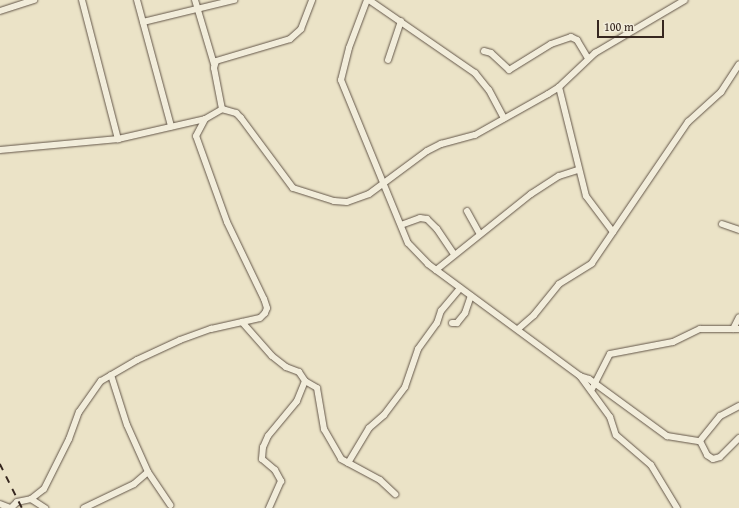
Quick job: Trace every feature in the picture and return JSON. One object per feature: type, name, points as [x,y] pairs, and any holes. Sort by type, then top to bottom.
[{"type":"street","points":[[0,11],[34,0]]},
{"type":"street","points":[[82,0],[118,138]]},
{"type":"street","points":[[138,0],[171,126]]},
{"type":"street","points":[[195,0],[214,64],[222,109]]},
{"type":"street","points":[[143,22],[198,10],[234,0]]},
{"type":"street","points":[[214,64],[220,59],[290,39],[301,29],[312,0]]},
{"type":"street","points":[[504,118],[489,90],[475,74],[401,21],[368,0],[349,48],[341,80],[384,181],[408,243],[416,253],[436,270],[580,376],[589,379],[610,417],[616,435],[651,465],[677,508]]},
{"type":"street","points":[[0,150],[118,138],[205,119],[222,109],[236,113],[241,118],[289,184],[298,191],[343,202],[369,194],[384,181],[427,150],[441,144],[475,135],[559,87],[588,58],[686,0]]},
{"type":"street","points":[[388,60],[401,21]]},
{"type":"street","points":[[484,51],[491,53],[508,70],[551,44],[571,37],[577,40],[588,58]]},
{"type":"street","points":[[518,329],[534,315],[559,284],[592,263],[688,122],[721,92],[739,64]]},
{"type":"street","points":[[559,87],[574,142],[578,170],[588,201],[613,232]]},
{"type":"street","points":[[0,504],[10,508],[18,502],[31,499],[40,494],[69,439],[79,412],[94,388],[111,375],[180,340],[212,329],[260,318],[267,308],[226,222],[198,146],[197,132],[205,119]]},
{"type":"street","points":[[436,270],[479,233],[548,182],[578,170]]},
{"type":"street","points":[[467,211],[479,233]]},
{"type":"street","points":[[401,225],[420,218],[427,219],[437,228],[454,253]]},
{"type":"street","points":[[722,224],[739,230]]},
{"type":"street","points":[[348,463],[369,428],[384,415],[405,387],[418,349],[437,323],[441,311],[460,288]]},
{"type":"street","points":[[452,323],[457,323],[465,313],[471,296]]},
{"type":"street","points":[[594,387],[610,354],[673,342],[700,329],[736,329],[739,317]]},
{"type":"street","points":[[242,322],[277,360],[299,372],[305,381],[317,388],[326,433],[339,456],[348,463],[380,480],[395,494]]},
{"type":"street","points":[[111,375],[112,384],[127,425],[148,472],[170,505]]},
{"type":"street","points":[[269,508],[281,481],[275,470],[262,459],[263,448],[268,436],[297,401],[305,381]]},
{"type":"street","points":[[594,387],[667,436],[700,441]]},
{"type":"street","points":[[700,441],[720,416],[739,406]]},
{"type":"street","points":[[700,441],[707,455],[713,459],[720,457],[739,438]]},
{"type":"street","points":[[84,508],[134,484],[148,472]]},
{"type":"street","points":[[31,499],[45,508]]},
{"type":"railway","points":[[0,464],[22,508]]}]
